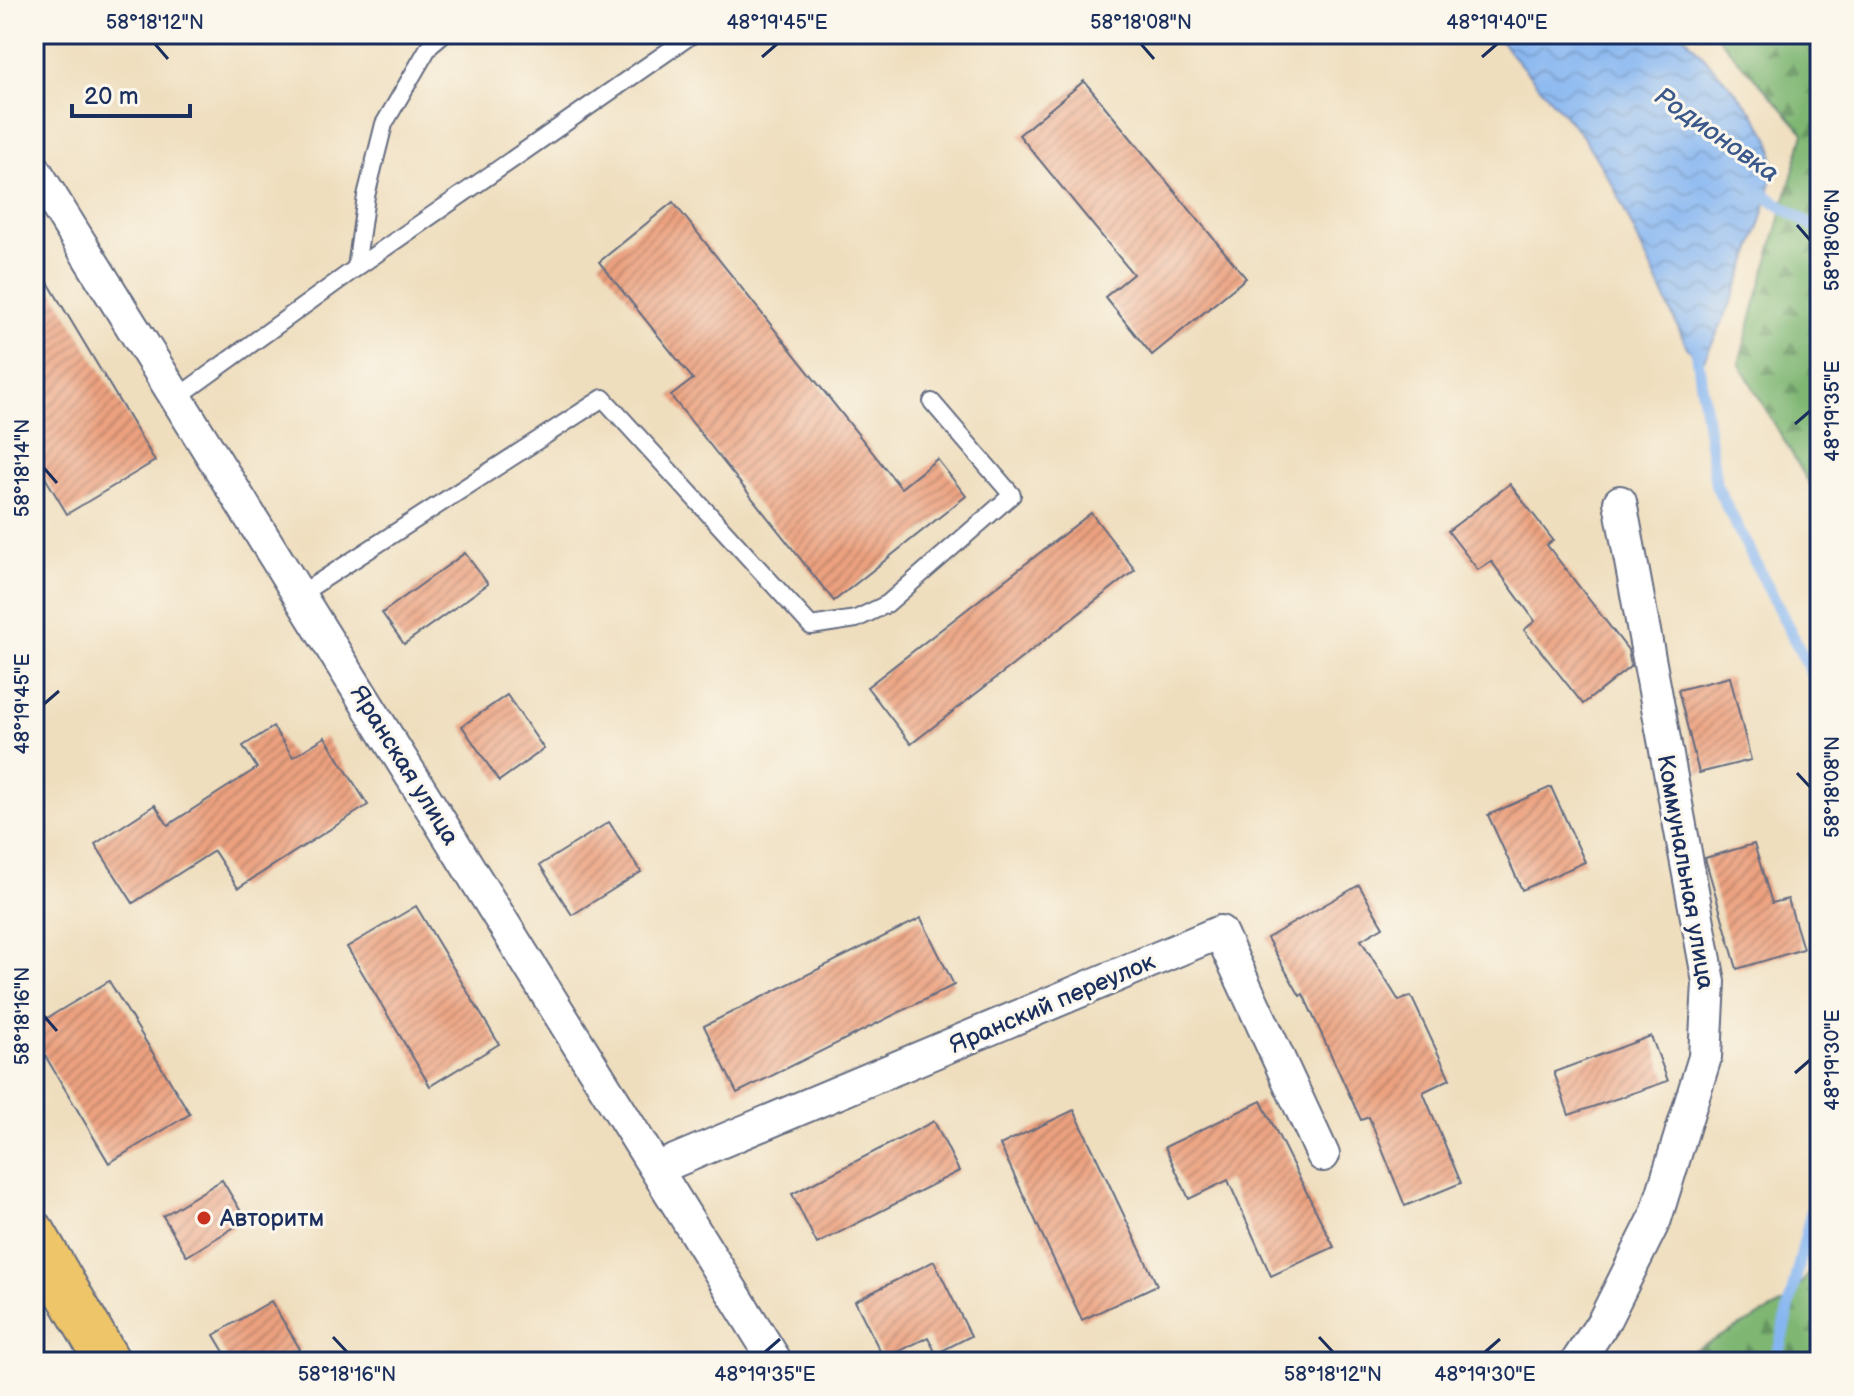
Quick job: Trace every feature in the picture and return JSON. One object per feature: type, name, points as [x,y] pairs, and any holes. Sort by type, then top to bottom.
[{"type":"main road","points":[[34,1234],[108,1362]]},
{"type":"street","name":"Яранская улица","points":[[34,169],[776,1362]]},
{"type":"street","name":"Коммунальная улица","points":[[1577,1362],[1604,1321],[1655,1219],[1705,1057],[1707,1027],[1709,982],[1620,502]]},
{"type":"street","name":"Яранский переулок","points":[[658,1168],[1220,932],[1323,1155]]},
{"type":"lane","points":[[356,268],[366,196],[384,124],[430,45],[443,34]]},
{"type":"lane","points":[[175,399],[356,268],[693,34]]},
{"type":"lane","points":[[299,595],[603,398],[811,626],[856,619],[887,604],[1012,495],[932,402]]},
{"type":"green space","points":[[1715,34],[1820,34],[1820,502],[1739,363],[1804,133]]},
{"type":"green space","points":[[1820,1261],[1820,1362],[1671,1362],[1785,1303]]},
{"type":"water","points":[[1494,34],[1683,34],[1761,125],[1769,138],[1773,157],[1763,215],[1739,283],[1704,359],[1688,349],[1614,187],[1582,135]]},
{"type":"building","points":[[1084,81],[1246,278],[1152,355],[1105,297],[1133,274],[1019,135]]},
{"type":"building","points":[[673,202],[901,488],[937,459],[966,496],[834,601],[671,396],[693,379],[599,262]]},
{"type":"building","points":[[34,259],[155,461],[67,514],[34,459]]},
{"type":"building","points":[[1510,484],[1553,540],[1547,545],[1628,650],[1631,666],[1583,704],[1524,630],[1535,621],[1491,561],[1478,570],[1448,531]]},
{"type":"building","points":[[1091,513],[1135,570],[911,744],[867,687]]},
{"type":"building","points":[[465,553],[488,584],[404,644],[382,613]]},
{"type":"building","points":[[1730,677],[1751,760],[1699,773],[1678,690]]},
{"type":"building","points":[[507,695],[544,749],[499,781],[462,726]]},
{"type":"building","points":[[273,727],[293,757],[325,737],[368,805],[238,888],[214,851],[133,903],[95,844],[155,805],[168,825],[257,768],[243,746]]},
{"type":"building","points":[[1551,787],[1585,862],[1522,890],[1488,815]]},
{"type":"building","points":[[609,822],[641,872],[572,915],[540,865]]},
{"type":"building","points":[[1754,844],[1772,903],[1788,899],[1803,949],[1737,969],[1705,858]]},
{"type":"building","points":[[1359,885],[1383,927],[1361,940],[1399,1001],[1411,996],[1450,1079],[1423,1092],[1461,1183],[1405,1206],[1369,1117],[1361,1120],[1303,994],[1300,996],[1267,938]]},
{"type":"building","points":[[416,906],[499,1044],[430,1086],[347,947]]},
{"type":"building","points":[[921,918],[954,985],[737,1093],[704,1026]]},
{"type":"building","points":[[109,981],[190,1114],[109,1163],[34,1037],[34,1026]]},
{"type":"building","points":[[1651,1036],[1668,1081],[1569,1115],[1554,1072]]},
{"type":"building","points":[[1261,1101],[1334,1247],[1271,1276],[1228,1180],[1189,1199],[1165,1147]]},
{"type":"building","points":[[1074,1110],[1157,1285],[1082,1320],[1000,1145]]},
{"type":"building","points":[[934,1121],[959,1171],[817,1244],[792,1194]]},
{"type":"building","name":"Авторитм","points":[[222,1180],[246,1220],[187,1256],[163,1216]]},
{"type":"building","points":[[934,1261],[971,1336],[936,1354],[928,1337],[884,1359],[855,1301]]},
{"type":"building","points":[[271,1301],[300,1349],[277,1362],[230,1362],[214,1335]]},
{"type":"waterway","name":"Родионовка","points":[[1752,187],[1820,231]]},
{"type":"waterway","points":[[1695,340],[1716,485],[1820,690]]},
{"type":"waterway","points":[[1776,1362],[1820,1175]]},
{"type":"place","name":"Авторитм","points":[[204,1218]]}]
